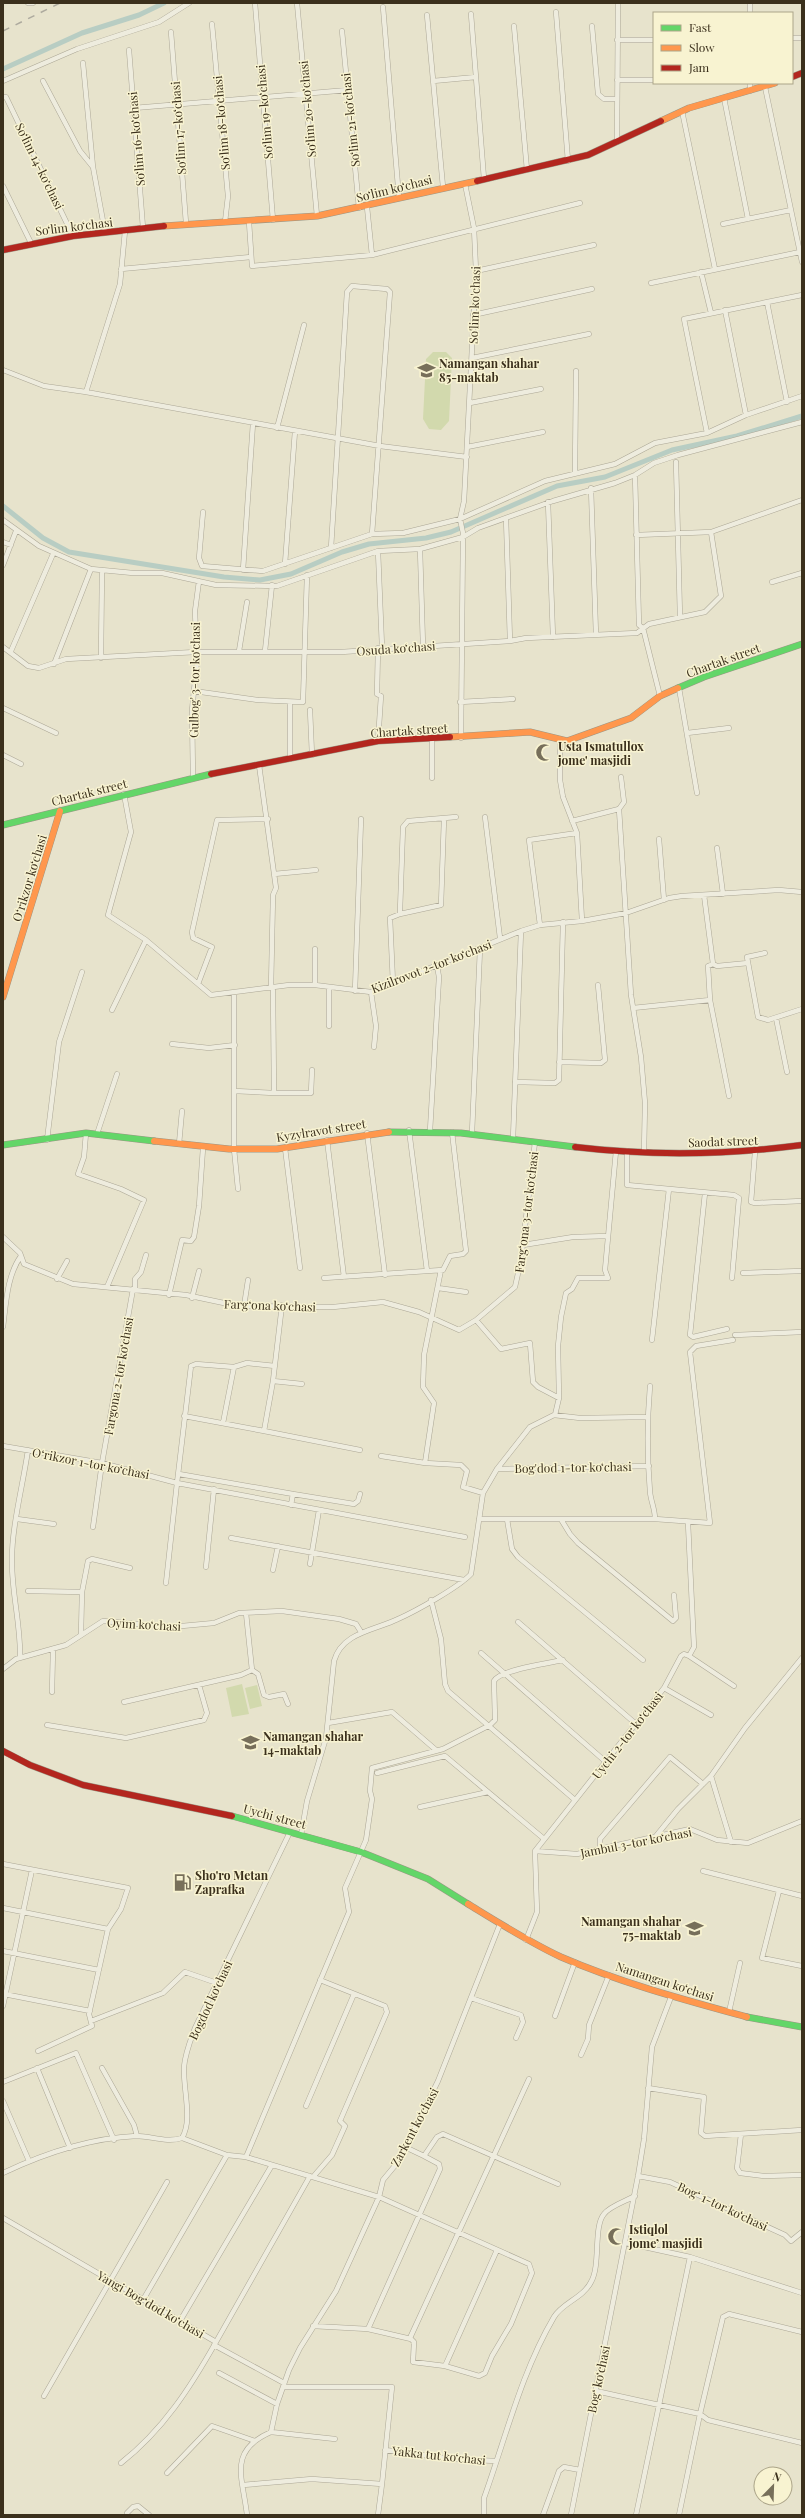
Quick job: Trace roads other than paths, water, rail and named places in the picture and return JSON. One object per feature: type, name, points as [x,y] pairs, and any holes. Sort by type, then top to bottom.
[{"type":"main road","name":"Soʻlim koʻchasi","points":[[3,250],[31,243],[105,232],[186,224],[249,222],[317,216],[367,207],[443,187],[465,184],[568,161],[598,152],[682,112],[772,84]]},
{"type":"main road","name":"Chartak street","points":[[3,825],[193,778],[378,741],[461,738],[530,732],[546,734],[560,741],[575,739],[631,718],[660,696],[679,688],[802,644]]},
{"type":"main road","name":"Oʻrikzor koʻchasi","points":[[3,997],[60,811]]},
{"type":"main road","name":"Kyzylravot street","points":[[3,1145],[47,1140],[68,1134],[86,1133],[203,1148],[285,1148],[367,1133],[408,1130],[472,1133],[534,1142],[616,1151],[644,1152]]},
{"type":"main road","name":"Saodat street","points":[[644,1152],[755,1152],[802,1146]]},
{"type":"main road","name":"Uychi street","points":[[3,1750],[42,1770],[83,1785],[207,1809],[361,1852],[428,1879],[526,1940]]},
{"type":"main road","name":"Namangan koʻchasi","points":[[526,1940],[575,1962],[671,1997],[729,2012],[802,2027]]},
{"type":"street","points":[[28,3],[33,3]]},
{"type":"street","points":[[3,81],[77,49],[159,22],[189,3]]},
{"type":"street","name":"Soʻlim 19-koʻchasi","points":[[255,3],[273,220]]},
{"type":"street","name":"Soʻlim 20-koʻchasi","points":[[297,3],[317,216]]},
{"type":"street","points":[[617,142],[618,3]]},
{"type":"street","points":[[383,7],[399,198]]},
{"type":"street","points":[[556,12],[568,161]]},
{"type":"street","points":[[471,14],[484,179]]},
{"type":"street","points":[[426,15],[443,187]]},
{"type":"street","name":"Soʻlim 18-koʻchasi","points":[[212,24],[228,196],[225,222]]},
{"type":"street","points":[[514,26],[527,170]]},
{"type":"street","points":[[592,26],[598,94],[604,99],[617,100]]},
{"type":"street","name":"Soʻlim 21-koʻchasi","points":[[342,31],[359,208]]},
{"type":"street","name":"Soʻlim 17-koʻchasi","points":[[171,32],[186,224]]},
{"type":"street","points":[[618,40],[653,40]]},
{"type":"street","name":"Soʻlim 16-koʻchasi","points":[[129,50],[144,228]]},
{"type":"street","points":[[83,63],[93,167],[105,232]]},
{"type":"street","points":[[433,81],[476,77]]},
{"type":"street","points":[[617,80],[653,80]]},
{"type":"street","points":[[44,81],[80,151],[93,167]]},
{"type":"street","points":[[750,84],[750,91]]},
{"type":"street","points":[[765,86],[802,262]]},
{"type":"street","points":[[134,108],[348,90]]},
{"type":"street","name":"Soʻlim 14-koʻchasi","points":[[4,97],[73,236]]},
{"type":"street","points":[[724,98],[748,219]]},
{"type":"street","points":[[682,112],[716,269]]},
{"type":"street","name":"So'lim ko'chasi","points":[[460,521],[464,501],[467,457],[476,271],[474,228],[465,184]]},
{"type":"street","points":[[3,186],[31,243]]},
{"type":"street","points":[[249,222],[253,266],[372,255],[474,228],[580,203]]},
{"type":"street","points":[[367,207],[372,255]]},
{"type":"street","points":[[723,224],[791,210]]},
{"type":"street","points":[[86,392],[114,305],[121,269],[124,230]]},
{"type":"street","points":[[476,271],[594,245]]},
{"type":"street","points":[[651,282],[800,252]]},
{"type":"street","points":[[121,269],[251,257]]},
{"type":"street","points":[[702,272],[711,313]]},
{"type":"street","points":[[331,548],[348,288],[352,286],[387,288],[390,292],[380,446],[372,534]]},
{"type":"street","points":[[473,315],[592,289]]},
{"type":"street","points":[[707,433],[684,318],[802,295]]},
{"type":"street","points":[[767,302],[787,402]]},
{"type":"street","points":[[725,310],[746,415]]},
{"type":"street","points":[[277,428],[304,325]]},
{"type":"street","points":[[472,358],[589,334]]},
{"type":"street","points":[[3,370],[50,387],[86,392],[380,446],[467,457]]},
{"type":"street","points":[[574,473],[576,371]]},
{"type":"street","points":[[470,403],[541,389]]},
{"type":"street","points":[[203,512],[199,558],[200,564],[206,568],[264,571],[372,534],[403,532],[460,521],[545,481],[615,464],[655,443],[707,433],[746,415],[802,396]]},
{"type":"street","points":[[3,520],[16,531],[53,554],[91,569],[162,573],[199,581],[244,587],[272,586],[286,583],[378,551],[420,549],[463,535],[548,502],[591,488],[615,483],[635,475],[654,463],[678,455],[802,422]]},
{"type":"street","points":[[243,570],[252,423]]},
{"type":"street","points":[[285,564],[295,431]]},
{"type":"street","points":[[467,447],[543,432]]},
{"type":"street","points":[[676,462],[680,617]]},
{"type":"street","points":[[635,475],[639,625],[643,628],[660,696]]},
{"type":"street","points":[[591,488],[596,635]]},
{"type":"street","points":[[636,535],[711,532],[802,500]]},
{"type":"street","points":[[548,502],[553,636]]},
{"type":"street","points":[[506,518],[510,641]]},
{"type":"street","points":[[460,521],[463,535],[460,702],[461,738]]},
{"type":"street","points":[[3,565],[16,531]]},
{"type":"street","name":"Osuda koʻchasi","points":[[3,647],[11,651],[22,662],[34,668],[43,668],[66,659],[196,652],[341,652],[380,648],[510,641],[553,636],[637,633],[649,624],[705,612],[722,594],[711,532]]},
{"type":"street","points":[[3,542],[11,545]]},
{"type":"street","points":[[420,549],[424,646]]},
{"type":"street","points":[[378,551],[380,648],[377,694],[380,696],[378,741]]},
{"type":"street","points":[[11,651],[53,554]]},
{"type":"street","points":[[54,664],[91,569]]},
{"type":"street","points":[[101,658],[102,570]]},
{"type":"street","points":[[772,582],[802,573]]},
{"type":"street","points":[[194,691],[251,700],[300,703],[303,701],[307,576]]},
{"type":"street","name":"Gulbog' 3-tor koʻchasi","points":[[193,778],[192,710],[196,652],[196,595],[199,581]]},
{"type":"street","points":[[265,651],[272,586]]},
{"type":"street","points":[[239,651],[247,602]]},
{"type":"street","points":[[679,688],[698,793]]},
{"type":"street","points":[[460,702],[513,699]]},
{"type":"street","points":[[290,702],[290,759]]},
{"type":"street","points":[[3,708],[56,733]]},
{"type":"street","points":[[310,710],[312,754]]},
{"type":"street","points":[[687,733],[729,728]]},
{"type":"street","points":[[432,739],[432,778]]},
{"type":"street","points":[[560,741],[561,788],[577,833],[582,921]]},
{"type":"street","points":[[3,755],[21,764]]},
{"type":"street","points":[[259,765],[268,819],[276,890],[273,895],[272,988],[274,1092]]},
{"type":"street","points":[[621,777],[624,802],[619,809],[626,913],[633,1008],[645,1103],[644,1152]]},
{"type":"street","name":"Kizilrovot 2-tor koʻchasi","points":[[124,794],[131,832],[108,913],[146,940],[211,995],[314,985],[371,992],[480,949],[500,938],[540,925],[582,921],[626,913],[664,900],[704,895],[779,890],[802,892]]},
{"type":"street","points":[[572,821],[619,809]]},
{"type":"street","points":[[400,914],[404,822],[456,817]]},
{"type":"street","points":[[485,817],[500,938]]},
{"type":"street","points":[[198,984],[212,947],[192,938],[192,932],[217,820],[268,819]]},
{"type":"street","points":[[355,991],[361,819]]},
{"type":"street","points":[[393,983],[390,918],[400,914],[441,905],[444,819]]},
{"type":"street","points":[[540,925],[530,840],[577,833]]},
{"type":"street","points":[[659,839],[664,900]]},
{"type":"street","points":[[717,848],[724,894]]},
{"type":"street","points":[[274,874],[316,870]]},
{"type":"street","points":[[704,895],[713,964]]},
{"type":"street","points":[[515,1082],[557,1083],[559,1080],[564,922]]},
{"type":"street","points":[[513,1139],[521,931]]},
{"type":"street","points":[[112,1010],[146,940]]},
{"type":"street","points":[[314,985],[315,949]]},
{"type":"street","points":[[472,1133],[480,949]]},
{"type":"street","points":[[765,953],[748,956],[758,1017],[764,1021],[802,1009]]},
{"type":"street","points":[[729,1096],[710,1000],[708,966],[713,964],[717,966],[748,963]]},
{"type":"street","points":[[430,1131],[439,977],[437,966]]},
{"type":"street","points":[[47,1140],[59,1042],[82,972]]},
{"type":"street","points":[[559,1062],[601,1063],[605,1060],[598,986]]},
{"type":"street","points":[[329,987],[329,1026]]},
{"type":"street","points":[[371,992],[376,1026],[374,1047]]},
{"type":"street","points":[[234,993],[234,1149],[238,1189]]},
{"type":"street","points":[[633,1008],[710,1000]]},
{"type":"street","points":[[776,1018],[787,1072]]},
{"type":"street","points":[[172,1044],[209,1048],[235,1045]]},
{"type":"street","points":[[234,1090],[311,1093],[312,1070]]},
{"type":"street","points":[[97,1134],[117,1074]]},
{"type":"street","points":[[179,1144],[182,1111]]},
{"type":"street","points":[[408,1130],[427,1271]]},
{"type":"street","points":[[324,1278],[441,1270],[446,1267],[450,1256],[463,1254],[466,1248],[452,1132]]},
{"type":"street","points":[[86,1133],[84,1158],[78,1174],[121,1189],[144,1200],[107,1287]]},
{"type":"street","points":[[367,1133],[385,1275]]},
{"type":"street","points":[[327,1140],[344,1277]]},
{"type":"street","name":"Fargʻona 3-tor koʻchasi","points":[[476,1320],[498,1300],[514,1289],[519,1275],[534,1142]]},
{"type":"street","points":[[169,1295],[182,1240],[191,1240],[194,1237],[199,1206],[203,1148]]},
{"type":"street","points":[[285,1148],[300,1268]]},
{"type":"street","points":[[555,1415],[559,1398],[558,1346],[561,1317],[566,1293],[572,1289],[578,1278],[608,1278],[605,1270],[616,1151]]},
{"type":"street","points":[[627,1151],[627,1185],[734,1195],[740,1200],[732,1278]]},
{"type":"street","points":[[755,1152],[751,1202],[755,1204],[802,1201]]},
{"type":"street","points":[[652,1340],[669,1189]]},
{"type":"street","points":[[705,1193],[690,1335],[693,1337],[727,1329]]},
{"type":"street","points":[[522,1245],[573,1237],[608,1236]]},
{"type":"street","name":"Fargʻona koʻchasi","points":[[3,1237],[21,1256],[24,1264],[57,1279],[79,1285],[134,1289],[244,1306],[282,1305],[333,1307],[378,1302],[405,1307],[432,1317],[459,1330],[476,1320]]},
{"type":"street","name":"Fargona 2-tor koʻchasi","points":[[94,1527],[102,1463],[135,1279],[141,1272],[146,1255]]},
{"type":"street","points":[[3,1327],[8,1295],[16,1264],[21,1256]]},
{"type":"street","points":[[57,1279],[67,1261]]},
{"type":"street","points":[[425,1463],[434,1403],[423,1390],[424,1355],[441,1270]]},
{"type":"street","points":[[192,1298],[198,1271]]},
{"type":"street","points":[[743,1273],[802,1271]]},
{"type":"street","points":[[244,1306],[248,1280]]},
{"type":"street","points":[[438,1288],[466,1292]]},
{"type":"street","points":[[264,1431],[273,1381],[282,1305]]},
{"type":"street","points":[[476,1320],[501,1349],[530,1343],[533,1382],[538,1388],[559,1398]]},
{"type":"street","points":[[480,1519],[562,1521],[655,1519],[688,1523],[710,1523],[690,1352],[696,1346],[734,1338],[802,1332]]},
{"type":"street","points":[[166,1583],[179,1474],[184,1416],[191,1366],[195,1364],[234,1368],[247,1363],[275,1366]]},
{"type":"street","points":[[223,1423],[234,1368]]},
{"type":"street","points":[[273,1381],[302,1384]]},
{"type":"street","name":"Bog'dod 1-tor koʻchasi","points":[[650,1386],[647,1417],[650,1494],[655,1510],[655,1519]]},
{"type":"street","points":[[301,1835],[307,1801],[321,1755],[328,1723],[336,1656],[361,1632],[394,1621],[464,1580],[473,1570],[483,1493],[497,1469],[530,1427],[548,1416],[555,1415],[580,1418],[647,1417]]},
{"type":"street","points":[[184,1416],[360,1450]]},
{"type":"street","name":"Oʻrikzor 1-tor koʻchasi","points":[[3,1446],[102,1463],[177,1483],[465,1538]]},
{"type":"street","points":[[20,1658],[20,1628],[16,1615],[12,1562],[28,1450]]},
{"type":"street","points":[[381,1456],[425,1463],[465,1467],[466,1471],[463,1487],[483,1493]]},
{"type":"street","name":"Bog'dod 1-tor koʻchasi","points":[[497,1469],[649,1466]]},
{"type":"street","points":[[179,1474],[354,1504],[358,1500],[360,1494]]},
{"type":"street","points":[[206,1567],[214,1489]]},
{"type":"street","points":[[291,1504],[293,1494]]},
{"type":"street","points":[[310,1564],[319,1510]]},
{"type":"street","points":[[17,1519],[54,1524]]},
{"type":"street","points":[[507,1519],[512,1548],[518,1557],[643,1660]]},
{"type":"street","points":[[562,1521],[578,1543],[674,1621],[676,1618],[674,1595]]},
{"type":"street","points":[[688,1523],[690,1593],[694,1628],[694,1647],[689,1656],[734,1686]]},
{"type":"street","points":[[231,1538],[464,1580]]},
{"type":"street","points":[[273,1570],[278,1546]]},
{"type":"street","points":[[81,1634],[82,1592],[89,1560],[130,1568]]},
{"type":"street","points":[[28,1591],[82,1592]]},
{"type":"street","points":[[431,1600],[441,1639],[446,1688],[575,1800]]},
{"type":"street","name":"Oyim koʻchasi","points":[[3,1669],[12,1661],[71,1642],[81,1634],[103,1622],[171,1627],[214,1623],[229,1616],[246,1613],[282,1611],[339,1619],[356,1624],[361,1632]]},
{"type":"street","points":[[246,1613],[252,1670]]},
{"type":"street","points":[[518,1622],[636,1724]]},
{"type":"street","points":[[52,1649],[52,1692]]},
{"type":"street","points":[[481,1653],[506,1673],[606,1762]]},
{"type":"street","name":"Uychi 2-tor koʻchasi","points":[[535,1851],[543,1838],[606,1762],[664,1688],[682,1654],[689,1656]]},
{"type":"street","points":[[656,1836],[711,1776],[745,1728],[802,1658]]},
{"type":"street","points":[[246,2157],[349,1912],[345,1888],[366,1840],[369,1826],[372,1768],[443,1749],[490,1725],[495,1720],[494,1682],[497,1677],[506,1673],[563,1660]]},
{"type":"street","points":[[124,1702],[199,1685],[252,1670],[258,1674],[264,1696],[269,1697],[284,1694],[288,1704]]},
{"type":"street","points":[[47,1725],[126,1738],[204,1720],[207,1713],[199,1685]]},
{"type":"street","points":[[664,1688],[711,1715]]},
{"type":"street","points":[[328,1723],[392,1712],[436,1750]]},
{"type":"street","points":[[377,1772],[445,1756],[543,1838]]},
{"type":"street","points":[[600,1850],[600,1839],[668,1758],[672,1757],[703,1784]]},
{"type":"street","points":[[711,1776],[731,1842]]},
{"type":"street","points":[[420,1807],[488,1792]]},
{"type":"street","name":"Jambul 3-tor koʻchasi","points":[[535,1851],[577,1854],[600,1850],[690,1828],[717,1840],[748,1843],[759,1840],[802,1821]]},
{"type":"street","name":"Bogdod koʻchasi","points":[[182,2138],[188,2124],[184,2092],[185,2058],[195,2028],[290,1832]]},
{"type":"street","points":[[526,1940],[537,1912],[535,1851]]},
{"type":"street","points":[[3,1864],[128,1888],[121,1909],[108,1929],[90,2011],[90,2028],[38,2051]]},
{"type":"street","points":[[3,2006],[4,1995],[32,1870]]},
{"type":"street","points":[[703,1871],[802,1896]]},
{"type":"street","points":[[779,1891],[762,1958],[802,1966]]},
{"type":"street","points":[[3,1908],[108,1929]]},
{"type":"street","name":"Zarkent koʻchasi","points":[[271,2432],[277,2404],[300,2348],[336,2291],[379,2197],[383,2180],[398,2162],[438,2081],[500,1924]]},
{"type":"street","points":[[3,1951],[99,1970]]},
{"type":"street","points":[[555,2016],[575,1962]]},
{"type":"street","points":[[729,2012],[740,1963]]},
{"type":"street","points":[[91,2022],[163,1993],[185,1972],[217,1983]]},
{"type":"street","points":[[582,2055],[588,2039],[589,2024],[609,1975]]},
{"type":"street","points":[[306,2106],[354,1994],[320,1980]]},
{"type":"street","name":"Yangi Bogʻdod koʻchasi","points":[[3,2218],[180,2321],[215,2344],[312,2176],[332,2156],[345,2126],[340,2121],[387,2012],[385,2006],[354,1994]]},
{"type":"street","points":[[4,1995],[90,2011]]},
{"type":"street","name":"Bogʻ koʻchasi","points":[[570,2515],[635,2196],[652,2047],[671,1997]]},
{"type":"street","points":[[471,1998],[521,2015],[523,2022],[516,2038]]},
{"type":"street","points":[[3,2082],[74,2053],[78,2054],[114,2140]]},
{"type":"street","points":[[38,2068],[70,2148]]},
{"type":"street","points":[[102,2068],[134,2125],[137,2136]]},
{"type":"street","points":[[410,2338],[529,2079]]},
{"type":"street","points":[[648,2088],[704,2097],[701,2133],[703,2136],[802,2130]]},
{"type":"street","points":[[3,2101],[29,2162]]},
{"type":"street","points":[[424,2156],[436,2137],[443,2134],[558,2184]]},
{"type":"street","points":[[742,2134],[738,2168],[740,2173],[764,2176],[802,2175]]},
{"type":"street","points":[[3,2173],[29,2162],[70,2148],[137,2136],[157,2139],[182,2138],[227,2155],[246,2157],[379,2197],[529,2264],[532,2269],[511,2324],[492,2356],[484,2375],[479,2376],[445,2366],[413,2362],[414,2342],[410,2338],[368,2328],[313,2326]]},
{"type":"street","points":[[368,2328],[440,2169],[439,2164],[405,2147]]},
{"type":"street","points":[[144,2300],[227,2155]]},
{"type":"street","points":[[180,2321],[272,2165]]},
{"type":"street","name":"Bogʻ 1-tor koʻchasi","points":[[638,2176],[670,2182],[785,2235],[791,2241],[802,2232]]},
{"type":"street","points":[[44,2396],[167,2182]]},
{"type":"street","points":[[496,2461],[534,2352],[557,2312],[586,2289],[592,2281],[596,2270],[602,2218],[606,2212],[635,2196]]},
{"type":"street","points":[[626,2243],[690,2257],[802,2293]]},
{"type":"street","points":[[445,2366],[497,2250]]},
{"type":"street","points":[[636,2515],[690,2257]]},
{"type":"street","points":[[679,2515],[700,2414],[725,2316],[729,2314],[802,2332]]},
{"type":"street","points":[[121,2463],[149,2438],[172,2412],[215,2344],[284,2385],[390,2385],[392,2390],[385,2450]]},
{"type":"street","points":[[219,2373],[277,2404]]},
{"type":"street","points":[[596,2391],[700,2414],[708,2420],[802,2443]]},
{"type":"street","points":[[167,2473],[212,2426],[255,2442]]},
{"type":"street","points":[[247,2515],[239,2464],[255,2442],[271,2432],[335,2439]]},
{"type":"street","name":"Yakka tut koʻchasi","points":[[378,2515],[385,2450],[452,2459],[496,2461],[484,2498],[484,2515]]},
{"type":"street","points":[[543,2515],[559,2471],[564,2467],[580,2470]]},
{"type":"street","points":[[243,2485],[312,2479],[382,2484]]},
{"type":"street","points":[[127,2513],[133,2507],[138,2506],[149,2515]]},
{"type":"waterway","points":[[3,69],[82,33],[139,15],[164,3]]},
{"type":"waterway","points":[[3,506],[43,538],[69,552],[224,577],[260,580],[291,574],[342,552],[369,544],[426,538],[451,532],[557,486],[605,477],[672,450],[737,436],[802,416]]},
{"type":"railway","points":[[3,31],[60,3]]},
{"type":"place","name":"Namangan shahar 85-maktab","points":[[426,370]]},
{"type":"place","name":"Usta Ismatullox jome' masjidi","points":[[545,753]]},
{"type":"place","name":"Namangan shahar 14-maktab","points":[[250,1743]]},
{"type":"place","name":"Sho'ro Metan Zaprafka","points":[[182,1882]]},
{"type":"place","name":"Namangan shahar 75-maktab","points":[[694,1928]]},
{"type":"place","name":"Istiqlol jome’ masjidi","points":[[616,2236]]}]
